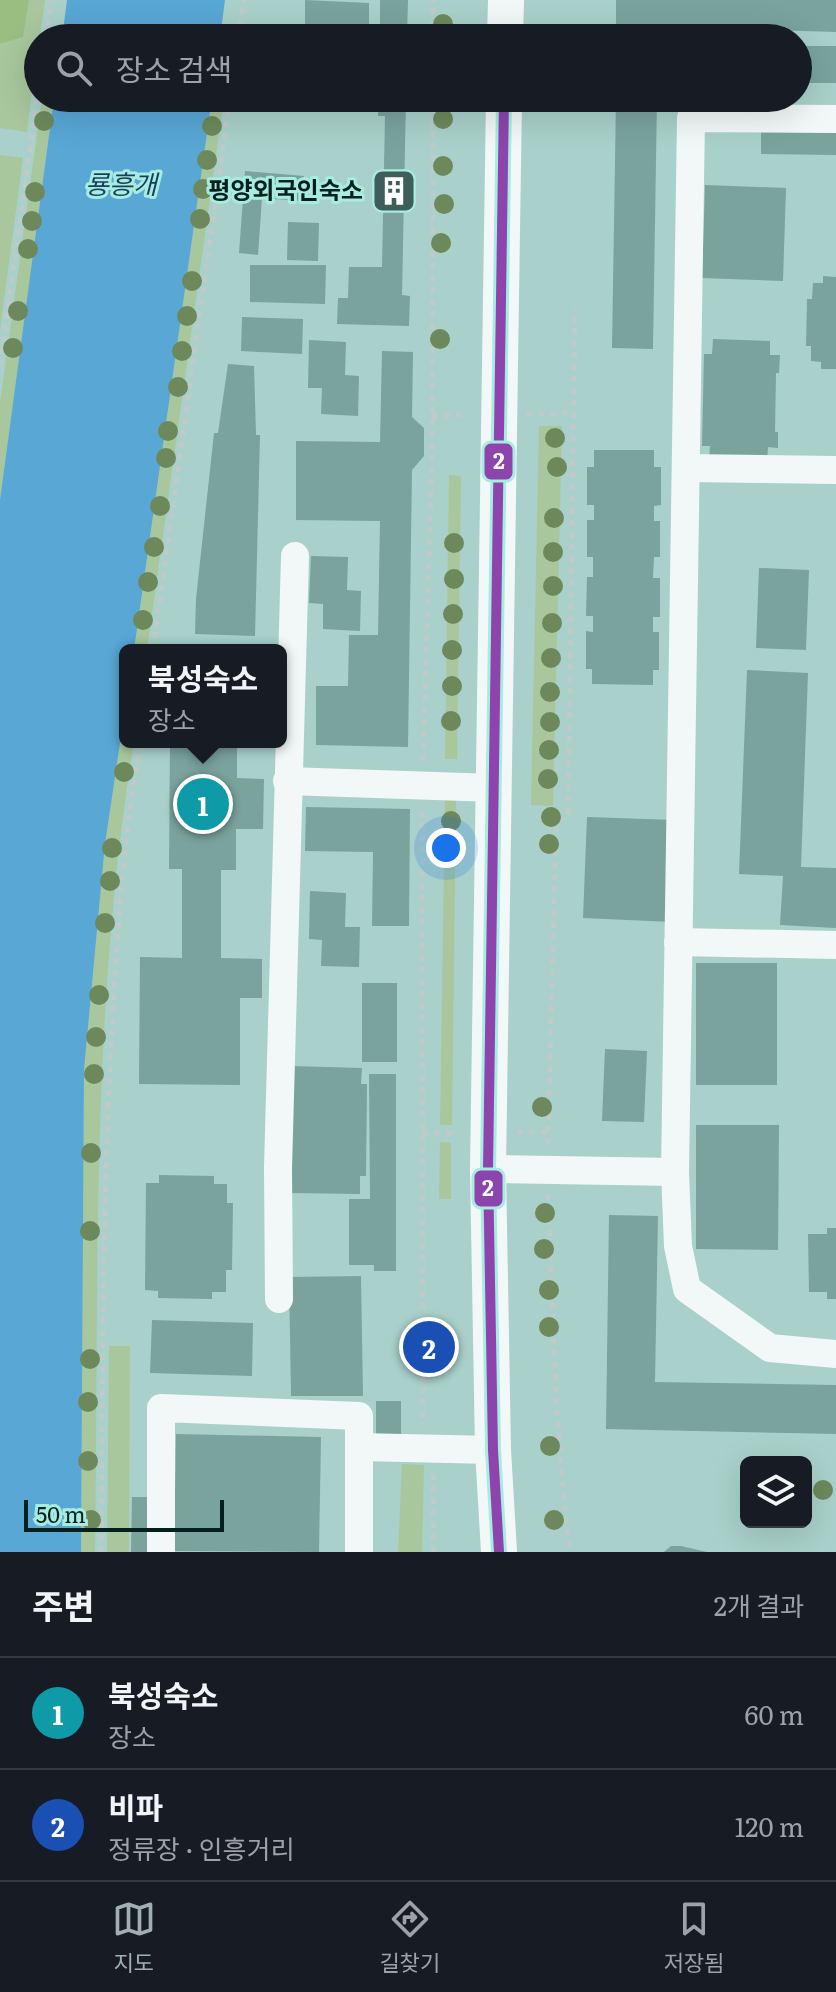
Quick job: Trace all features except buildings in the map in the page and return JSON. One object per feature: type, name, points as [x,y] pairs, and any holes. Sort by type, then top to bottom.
[{"type":"main road","points":[[505,24],[506,0]]},
{"type":"main road","points":[[499,1552],[493,1450],[488,1169],[504,112]]},
{"type":"street","points":[[836,119],[691,118],[675,1172],[678,1246],[687,1289],[770,1348],[836,1354]]},
{"type":"street","points":[[686,468],[836,470]]},
{"type":"street","points":[[279,1299],[278,1168],[295,556]]},
{"type":"street","points":[[287,781],[494,788]]},
{"type":"street","points":[[678,942],[836,945]]},
{"type":"street","points":[[488,1169],[675,1172]]},
{"type":"street","points":[[161,1552],[161,1408],[359,1416],[359,1552]]},
{"type":"street","points":[[359,1447],[493,1450]]},
{"type":"path","points":[[48,24],[51,0]]},
{"type":"path","points":[[240,24],[244,0]]},
{"type":"path","points":[[433,0],[433,24]]},
{"type":"path","points":[[0,366],[35,112]]},
{"type":"path","points":[[154,644],[228,112]]},
{"type":"path","points":[[433,112],[432,457],[422,786],[423,1428],[433,1449],[433,1552]]},
{"type":"path","points":[[570,1552],[555,1368],[547,1170],[556,823],[568,814],[575,308]]},
{"type":"path","points":[[101,1552],[106,1136],[118,921],[132,788],[140,748]]},
{"type":"green space","points":[[0,0],[29,0],[23,37],[0,44]]},
{"type":"green space","points":[[29,0],[45,0],[42,24],[25,24]]},
{"type":"green space","points":[[24,31],[24,112],[29,112],[27,132],[0,128],[0,44],[23,37]]},
{"type":"green space","points":[[40,112],[52,112],[0,500],[0,403]]},
{"type":"green space","points":[[210,112],[222,112],[148,644],[135,644]]},
{"type":"green space","points":[[0,155],[23,158],[0,330]]},
{"type":"green space","points":[[539,426],[562,426],[553,806],[531,805]]},
{"type":"green space","points":[[449,475],[461,476],[457,759],[445,759]]},
{"type":"green space","points":[[119,748],[133,748],[120,842],[103,1045],[97,1248],[95,1552],[81,1552],[84,1070],[105,844]]},
{"type":"green space","points":[[445,800],[456,800],[452,1125],[440,1125]]},
{"type":"green space","points":[[440,1142],[451,1143],[451,1199],[439,1199]]},
{"type":"green space","points":[[109,1346],[130,1346],[129,1552],[107,1552]]},
{"type":"green space","points":[[402,1464],[424,1465],[422,1552],[398,1552]]},
{"type":"water","points":[[67,0],[225,0],[222,24],[64,24]]},
{"type":"water","name":"룡흥개","points":[[52,112],[210,112],[135,644],[119,644],[119,748],[105,844],[84,1070],[81,1552],[0,1552],[0,500]]},
{"type":"transit line","name":"2","points":[[499,1552],[493,1450],[488,1169],[504,112]]},
{"type":"place","name":"평양외국인숙소","points":[[394,191]]},
{"type":"place","name":"북성숙소","points":[[203,804]]},
{"type":"place","name":"비파","points":[[429,1347]]}]
